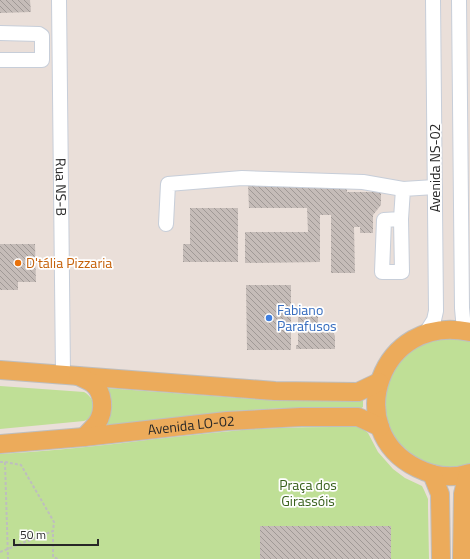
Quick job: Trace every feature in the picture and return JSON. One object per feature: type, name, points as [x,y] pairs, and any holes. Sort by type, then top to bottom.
[{"type":"main road","name":"Avenida NS-02","points":[[462,559],[463,494],[469,474],[447,476],[432,474],[415,467],[401,458],[389,444],[380,427],[376,405],[379,382],[386,366],[396,353],[408,342],[425,334],[446,330],[469,332]]},
{"type":"main road","points":[[0,370],[70,374],[288,392],[358,392],[379,382]]},
{"type":"main road","points":[[70,374],[92,383],[100,393],[102,399],[100,418],[84,437]]},
{"type":"main road","name":"Avenida LO-02","points":[[0,444],[84,437],[222,422],[301,417],[358,417],[380,427]]},
{"type":"main road","points":[[432,474],[440,494],[441,559]]},
{"type":"street","name":"Rua NS-B","points":[[59,0],[70,374]]},
{"type":"street","name":"Avenida NS-02","points":[[425,334],[436,314],[433,0]]},
{"type":"street","name":"Avenida NS-02","points":[[459,0],[465,65],[465,209],[462,315],[469,332]]},
{"type":"street","points":[[0,33],[40,34],[42,36],[42,60],[0,60]]},
{"type":"street","points":[[166,224],[168,184],[242,178],[363,182],[403,189],[435,187]]},
{"type":"street","points":[[401,219],[403,189]]},
{"type":"path","points":[[0,462],[21,465],[54,522],[53,557],[58,559]]},
{"type":"path","points":[[5,462],[9,549],[8,559]]},
{"type":"path","points":[[0,552],[53,531]]},
{"type":"green space","points":[[441,338],[470,341],[470,466],[453,469],[422,463],[392,437],[383,403],[392,370],[415,347]]},
{"type":"green space","points":[[0,386],[84,392],[93,402],[94,407],[92,415],[89,419],[84,421],[0,429]]},
{"type":"green space","points":[[105,388],[280,401],[363,400],[363,407],[360,409],[285,408],[233,411],[109,425],[107,424],[108,419]]},
{"type":"green space","name":"Praça dos Girassóis","points":[[358,427],[368,433],[378,452],[393,469],[405,478],[422,486],[428,499],[429,559],[0,559],[0,454],[61,450],[242,430]]},
{"type":"building","points":[[0,0],[30,0],[31,12],[0,13]]},
{"type":"building","points":[[347,183],[347,192],[381,192],[381,205],[373,215],[373,233],[360,233],[360,227],[354,227],[355,273],[331,273],[331,215],[320,215],[320,262],[245,263],[245,232],[308,232],[307,208],[249,208],[248,184]]},
{"type":"building","points":[[190,208],[238,208],[238,262],[183,262],[183,244],[190,244]]},
{"type":"building","name":"D'tália Pizzaria","points":[[0,244],[35,244],[36,282],[18,282],[18,290],[0,290]]},
{"type":"building","name":"Fabiano Parafusos","points":[[246,285],[291,285],[291,350],[247,350]]},
{"type":"building","points":[[307,311],[318,311],[318,327],[330,327],[335,336],[335,349],[296,349],[296,345],[298,345],[298,317],[307,317]]},
{"type":"building","points":[[260,526],[391,526],[391,559],[260,559]]},
{"type":"place","name":"D'tália Pizzaria","points":[[18,263]]},
{"type":"place","name":"Fabiano Parafusos","points":[[269,318]]}]
